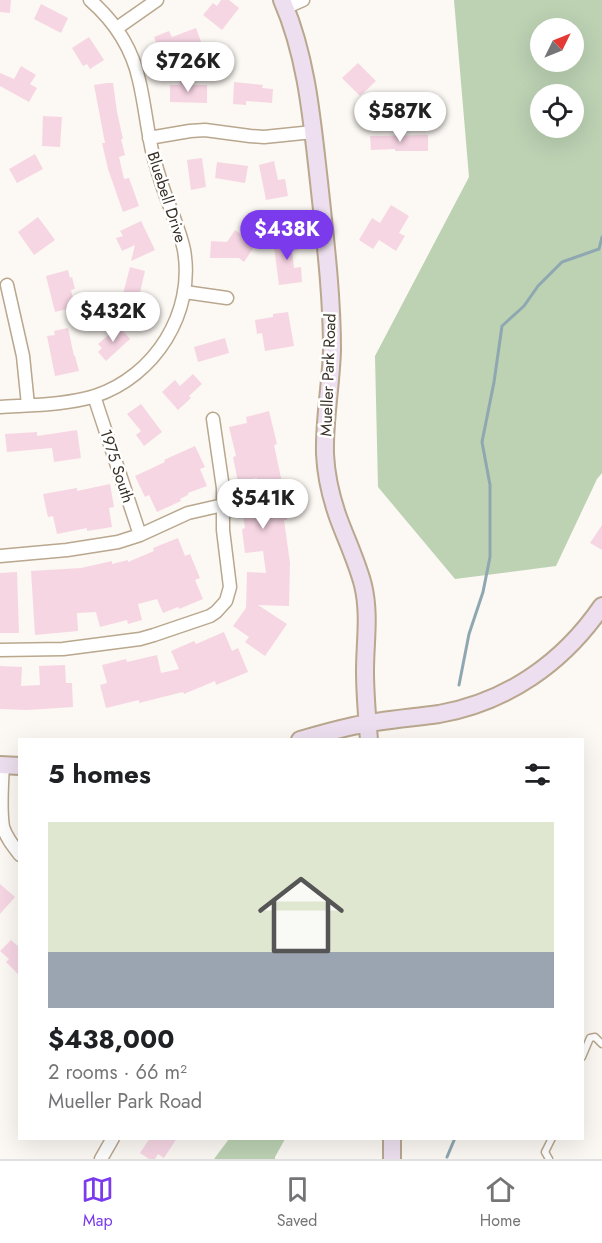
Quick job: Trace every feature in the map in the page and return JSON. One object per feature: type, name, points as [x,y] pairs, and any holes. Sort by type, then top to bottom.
[{"type":"main road","name":"Mueller Park Road","points":[[283,4],[295,34],[304,71],[313,132],[331,308],[332,351],[325,432],[327,477],[365,595],[367,624],[364,670],[368,732]]},
{"type":"main road","points":[[307,738],[352,726],[368,732],[465,708],[508,691],[562,654],[577,639],[602,606]]},
{"type":"main road","points":[[392,1159],[393,1140]]},
{"type":"street","name":"Bluebell Drive","points":[[0,407],[78,400],[94,396],[126,382],[152,359],[171,332],[182,306],[186,278],[184,249],[160,181],[134,62],[117,28],[90,0]]},
{"type":"street","points":[[117,28],[157,0]]},
{"type":"street","points":[[283,4],[303,0]]},
{"type":"street","points":[[149,138],[190,130],[264,137],[313,132]]},
{"type":"street","points":[[7,285],[23,356],[28,405]]},
{"type":"street","points":[[184,292],[227,298]]},
{"type":"street","name":"1975 South","points":[[94,396],[140,535]]},
{"type":"street","points":[[0,650],[63,649],[140,639],[216,612],[226,601],[230,587],[223,530],[223,488],[213,419]]},
{"type":"street","points":[[0,556],[118,542],[140,535],[188,513],[223,505]]},
{"type":"street","points":[[7,765],[1,814],[7,836],[18,852]]},
{"type":"street","points":[[101,1159],[112,1140]]},
{"type":"lane","points":[[584,1052],[590,1038],[595,1037],[602,1044]]},
{"type":"lane","points":[[549,1159],[546,1152],[551,1140]]},
{"type":"green space","points":[[454,0],[602,0],[602,473],[597,479],[556,566],[455,579],[378,487],[375,356],[469,177]]},
{"type":"green space","points":[[228,1140],[284,1140],[275,1159],[214,1159]]},
{"type":"building","points":[[0,0],[11,0],[10,13],[0,12]]},
{"type":"building","points":[[221,0],[229,0],[239,8],[222,30],[203,15],[213,3],[217,6]]},
{"type":"building","points":[[41,4],[68,18],[61,33],[34,19]]},
{"type":"building","points":[[196,28],[201,42],[173,53],[178,64],[165,67],[154,37],[169,31],[172,37]]},
{"type":"building","points":[[89,37],[104,60],[90,69],[87,64],[83,66],[72,48]]},
{"type":"building","points":[[358,63],[376,81],[360,96],[342,78]]},
{"type":"building","points":[[21,66],[36,75],[30,84],[37,88],[29,102],[0,86],[0,73],[14,79]]},
{"type":"building","points":[[180,80],[193,80],[193,85],[207,85],[207,103],[170,102],[170,85],[180,85]]},
{"type":"building","points":[[234,82],[263,85],[262,88],[273,89],[272,103],[246,101],[246,105],[233,104]]},
{"type":"building","points":[[113,83],[123,139],[121,139],[125,155],[119,157],[124,179],[129,178],[139,206],[123,212],[108,169],[102,143],[105,143],[94,85]]},
{"type":"building","points":[[43,116],[62,117],[60,147],[42,146]]},
{"type":"building","points":[[428,135],[428,151],[371,150],[370,136]]},
{"type":"building","points":[[35,154],[43,169],[17,183],[9,169]]},
{"type":"building","points":[[202,158],[206,187],[191,190],[187,160]]},
{"type":"building","points":[[274,161],[278,180],[285,179],[288,196],[266,200],[259,165]]},
{"type":"building","points":[[217,162],[248,166],[245,183],[215,178]]},
{"type":"building","points":[[391,205],[409,216],[399,233],[405,236],[396,251],[379,240],[373,249],[359,240],[372,218],[380,223]]},
{"type":"building","points":[[38,217],[55,240],[34,255],[18,232]]},
{"type":"building","points":[[141,221],[155,250],[131,261],[135,245],[122,251],[116,238],[123,236],[120,231]]},
{"type":"building","points":[[235,230],[256,244],[244,262],[239,258],[210,258],[211,241],[227,242]]},
{"type":"building","points":[[298,237],[299,250],[292,251],[294,268],[301,267],[302,282],[279,285],[273,239]]},
{"type":"building","points":[[130,267],[145,271],[136,309],[126,306],[127,299],[122,298]]},
{"type":"building","points":[[68,270],[75,289],[71,290],[75,307],[55,312],[46,276]]},
{"type":"building","points":[[288,312],[294,346],[265,351],[262,333],[257,334],[255,320]]},
{"type":"building","points":[[119,326],[130,339],[106,361],[98,352],[102,348],[98,344]]},
{"type":"building","points":[[68,328],[79,371],[55,376],[47,336],[55,335],[54,331]]},
{"type":"building","points":[[225,338],[229,353],[198,362],[194,347]]},
{"type":"building","points":[[193,374],[202,384],[178,410],[162,392],[175,380],[180,386]]},
{"type":"building","points":[[141,404],[162,432],[144,446],[136,435],[141,431],[127,414]]},
{"type":"building","points":[[269,411],[277,444],[274,445],[287,520],[284,520],[290,563],[289,606],[258,605],[287,624],[265,656],[245,642],[249,637],[233,626],[246,608],[247,572],[266,573],[263,551],[245,553],[242,529],[245,528],[240,497],[259,495],[257,478],[238,482],[233,457],[236,456],[229,427],[247,423],[246,417]]},
{"type":"building","points":[[77,430],[81,458],[54,462],[52,448],[7,452],[5,434],[37,432],[37,436]]},
{"type":"building","points":[[195,446],[205,467],[200,469],[207,486],[188,493],[180,499],[181,501],[157,512],[149,495],[145,497],[135,476]]},
{"type":"building","points":[[110,484],[114,507],[109,508],[112,527],[87,531],[87,528],[57,534],[53,516],[48,517],[43,494],[77,488],[77,491]]},
{"type":"building","points":[[602,525],[602,550],[590,543]]},
{"type":"building","points":[[178,538],[185,556],[190,554],[200,578],[195,580],[203,599],[163,613],[157,599],[138,604],[142,620],[128,624],[127,620],[100,627],[96,612],[77,613],[78,631],[35,635],[31,571],[81,568],[112,561],[112,564],[128,560],[128,562],[154,551],[153,548]]},
{"type":"building","points":[[17,572],[19,633],[0,633],[0,573]]},
{"type":"building","points":[[224,632],[232,651],[238,648],[248,672],[216,685],[215,681],[184,694],[183,692],[139,703],[139,700],[106,708],[100,685],[107,683],[102,665],[157,655],[161,673],[179,669],[171,651],[194,641],[196,644]]},
{"type":"building","points":[[65,665],[66,683],[72,683],[73,707],[0,709],[0,666],[22,667],[21,686],[40,685],[39,666]]},
{"type":"building","points":[[0,884],[15,897],[0,914]]},
{"type":"building","points":[[11,940],[18,946],[18,974],[6,962],[9,959],[0,951]]},
{"type":"building","points":[[149,1140],[176,1140],[164,1158],[158,1154],[155,1159],[149,1159],[140,1153]]},
{"type":"waterway","points":[[459,685],[469,634],[483,592],[490,557],[490,485],[482,442],[502,326],[524,306],[538,286],[562,262],[599,249],[602,237]]},
{"type":"waterway","points":[[447,1157],[454,1140]]}]
